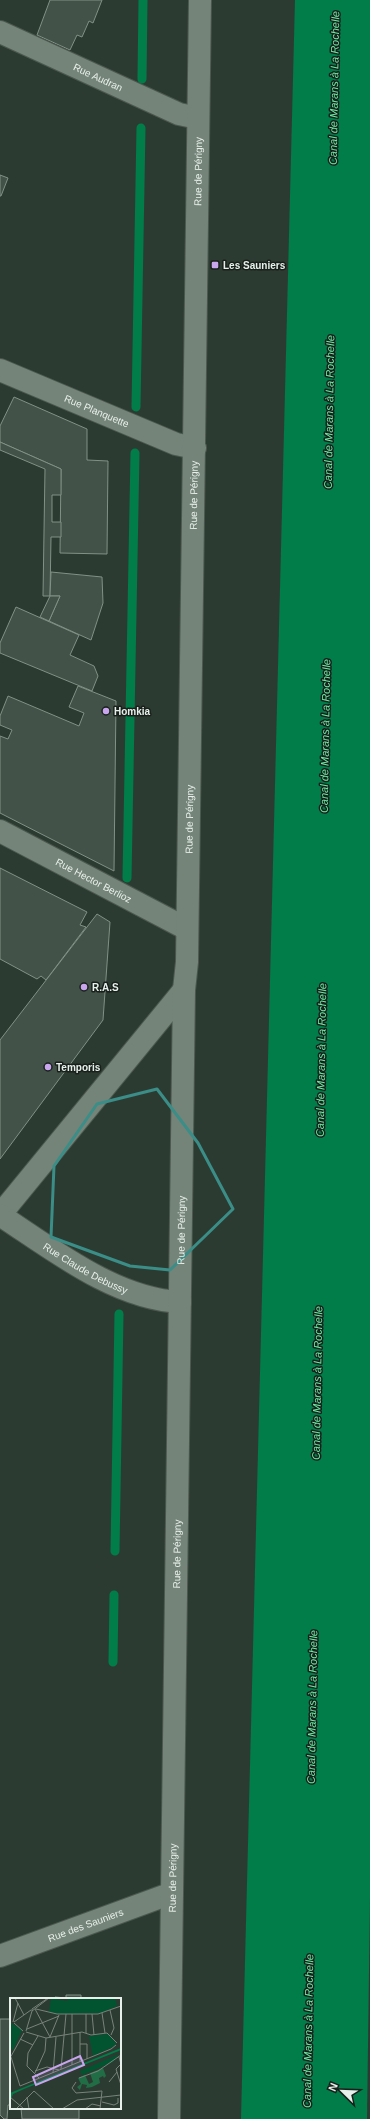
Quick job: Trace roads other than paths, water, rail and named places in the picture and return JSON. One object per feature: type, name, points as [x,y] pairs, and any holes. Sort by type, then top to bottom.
[{"type":"street","name":"Rue de Périgny","points":[[169,2119],[184,990],[187,962],[195,448],[200,0]]},
{"type":"street","name":"Rue Audran","points":[[0,32],[179,114],[198,118]]},
{"type":"street","name":"Rue Planquette","points":[[0,370],[176,444],[195,448]]},
{"type":"street","name":"Rue Hector Berlioz","points":[[0,831],[187,929]]},
{"type":"street","points":[[0,1215],[184,990]]},
{"type":"street","name":"Rue Claude Debussy","points":[[0,1215],[103,1281],[164,1302],[180,1302]]},
{"type":"street","name":"Rue des Sauniers","points":[[0,1956],[172,1893]]},
{"type":"water","name":"Canal de Marans à La Rochelle","points":[[295,0],[370,0],[370,1897],[367,2119],[241,2119]]},
{"type":"waterway","points":[[142,79],[143,0]]},
{"type":"waterway","points":[[136,407],[141,128]]},
{"type":"waterway","points":[[127,878],[135,453]]},
{"type":"waterway","points":[[115,1551],[119,1314]]},
{"type":"waterway","points":[[113,1662],[114,1595]]},
{"type":"place","name":"Les Sauniers","points":[[215,265]]},
{"type":"place","name":"Homkia","points":[[106,711]]},
{"type":"place","name":"R.A.S","points":[[84,987]]},
{"type":"place","name":"Temporis","points":[[48,1067]]}]
